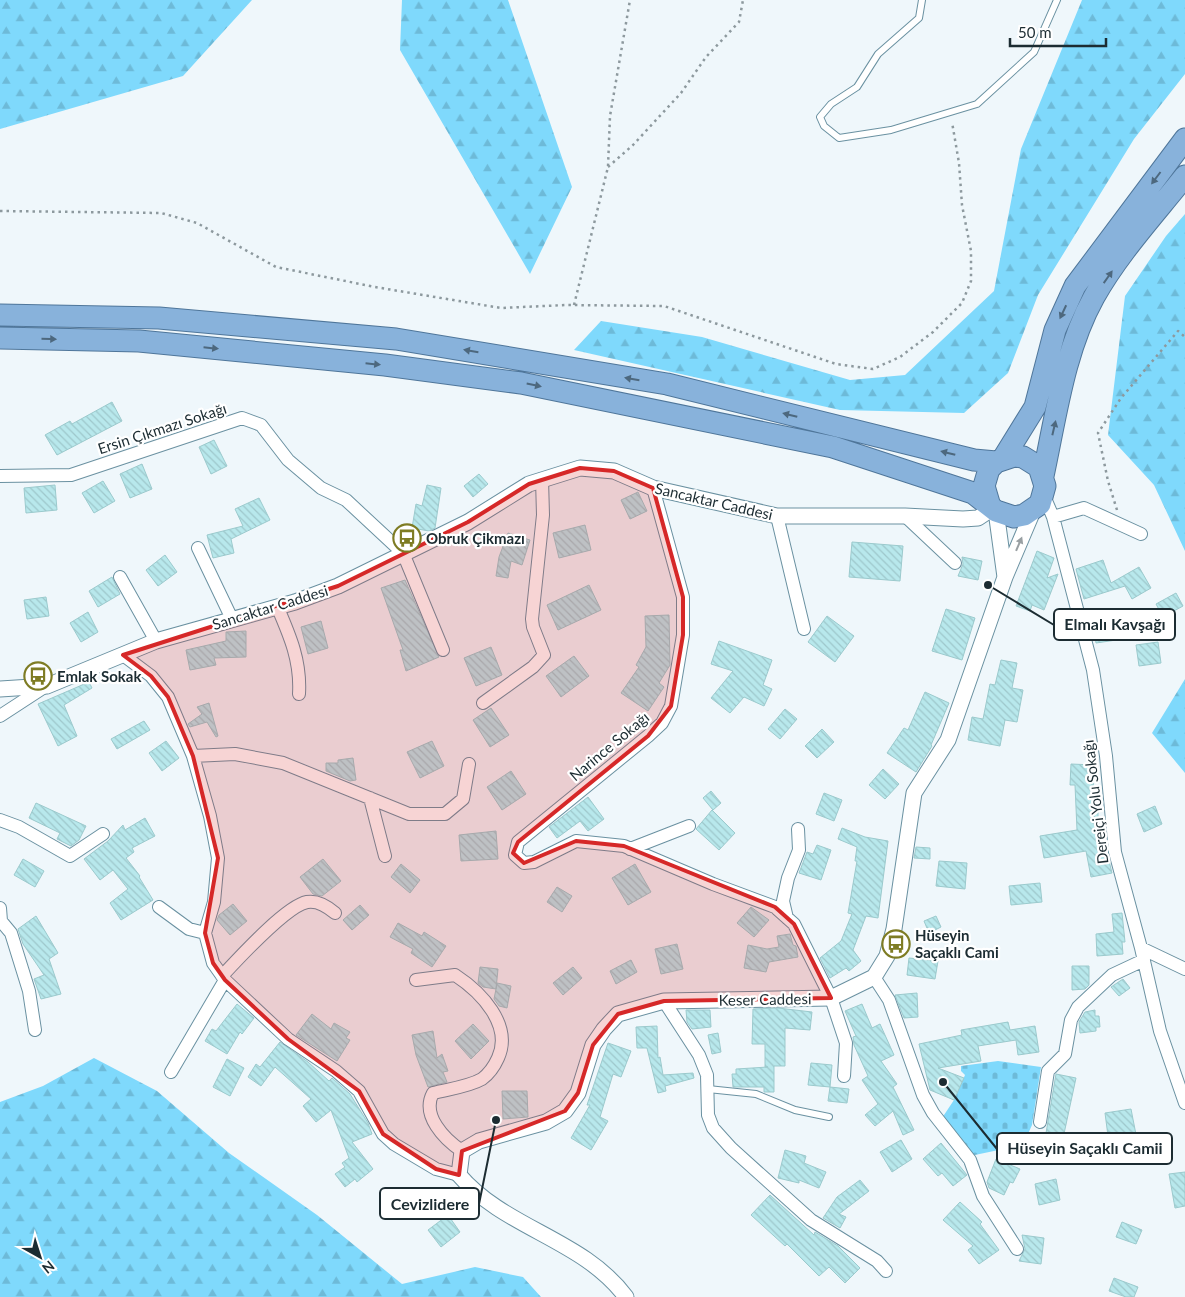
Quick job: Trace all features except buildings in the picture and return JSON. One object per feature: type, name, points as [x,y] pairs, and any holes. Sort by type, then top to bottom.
[{"type":"highway","points":[[993,507],[984,486],[990,469],[1000,460],[1035,407],[1055,330],[1075,286],[1185,140]]},
{"type":"highway","points":[[0,338],[139,341],[386,365],[521,383],[833,448],[973,493],[993,507],[1014,517],[1043,500],[1075,337],[1094,297],[1125,252],[1185,176]]},
{"type":"highway","points":[[0,315],[159,318],[396,339],[667,384],[974,460],[1000,460],[1023,457],[1039,468],[1043,500]]},
{"type":"street","points":[[1160,207],[1185,183]]},
{"type":"street","name":"Ersin Çıkmazı Sokağı","points":[[0,476],[70,474],[242,418],[261,425],[288,460],[321,488],[346,500],[403,553]]},
{"type":"street","name":"Sancaktar Caddesi","points":[[0,689],[47,686],[156,642],[338,586],[468,522],[529,484],[580,468],[614,471],[653,488],[776,516],[978,518],[993,507]]},
{"type":"street","points":[[483,703],[533,667],[544,655],[533,627],[532,619],[544,515],[542,479]]},
{"type":"street","name":"Narince Sokağı","points":[[653,488],[682,597],[683,635],[671,706],[662,723],[648,736],[518,842],[515,855],[524,863],[534,862],[576,841],[624,846],[775,907],[794,924],[831,998],[846,1043],[844,1076]]},
{"type":"street","points":[[1017,1249],[983,1196],[970,1160],[934,1113],[923,1095],[889,1000],[874,977],[887,956],[894,929],[914,793],[948,740],[1006,577],[1043,500],[1084,508],[1141,534]]},
{"type":"street","name":"Dereiçi Yolu Sokağı","points":[[1043,500],[1093,670],[1106,756],[1114,852],[1142,954],[1160,1031],[1185,1103]]},
{"type":"street","points":[[993,507],[1006,577]]},
{"type":"street","points":[[776,516],[804,629]]},
{"type":"street","points":[[905,516],[956,563]]},
{"type":"street","points":[[198,548],[232,619]]},
{"type":"street","points":[[403,553],[443,650]]},
{"type":"street","points":[[120,578],[156,642]]},
{"type":"street","points":[[277,606],[293,643],[300,677],[299,694]]},
{"type":"street","points":[[122,655],[151,676],[168,697],[193,756],[210,816],[218,858],[214,902],[205,933],[213,963],[224,978],[288,1039],[336,1071],[359,1091],[383,1134],[394,1144],[436,1169],[459,1175],[490,1206],[584,1257],[603,1271],[626,1297]]},
{"type":"street","points":[[0,716],[47,686]]},
{"type":"street","points":[[193,756],[235,754],[283,763],[409,814],[446,814],[463,799],[469,764]]},
{"type":"street","points":[[370,798],[385,856]]},
{"type":"street","points":[[0,820],[19,827],[70,856],[78,853],[103,834]]},
{"type":"street","points":[[630,849],[689,826]]},
{"type":"street","points":[[787,918],[783,901],[788,878],[799,850],[798,829]]},
{"type":"street","points":[[171,1072],[224,978],[252,945],[295,908],[308,902],[326,905],[335,913]]},
{"type":"street","points":[[159,907],[189,929],[205,933]]},
{"type":"street","points":[[0,917],[11,933],[19,958],[29,991],[35,1030]]},
{"type":"street","points":[[1040,1122],[1048,1071],[1066,1054],[1071,1020],[1078,1007],[1112,975],[1142,954],[1185,969]]},
{"type":"street","points":[[416,980],[455,975],[487,1005],[500,1024],[502,1041],[493,1070],[477,1081],[433,1093],[430,1098],[430,1108],[440,1132],[450,1143],[462,1151],[459,1175]]},
{"type":"street","name":"Keser Caddesi","points":[[462,1151],[479,1142],[546,1122],[565,1111],[578,1093],[593,1045],[618,1014],[664,1001],[831,998],[874,977]]},
{"type":"street","points":[[664,1001],[699,1055],[707,1076],[710,1121],[713,1128],[731,1148],[811,1220],[827,1232],[877,1261],[886,1271]]},
{"type":"lane","points":[[922,0],[919,18],[878,54],[857,87],[831,104],[820,117],[824,126],[839,138],[891,130],[977,104],[1034,52],[1057,0]]},
{"type":"lane","points":[[708,1089],[756,1094],[795,1110],[829,1117]]},
{"type":"path","points":[[574,305],[608,167],[610,116],[630,0]]},
{"type":"path","points":[[608,167],[633,145],[680,92],[706,57],[739,22],[743,0]]},
{"type":"path","points":[[0,211],[161,213],[197,223],[276,267],[375,287],[502,308],[574,305],[664,306],[836,364],[873,369],[900,357],[933,332],[962,303],[971,281],[971,251],[962,205],[959,163],[950,113]]},
{"type":"path","points":[[1123,526],[1108,481],[1098,433],[1121,398],[1178,332],[1185,337]]},
{"type":"highlighted area","points":[[580,468],[614,471],[653,488],[683,597],[683,635],[671,706],[648,736],[518,842],[513,853],[524,863],[576,841],[624,846],[775,907],[794,924],[831,998],[664,1001],[618,1014],[593,1045],[578,1093],[565,1111],[462,1151],[459,1175],[436,1169],[383,1134],[359,1091],[288,1039],[225,980],[213,963],[205,933],[218,858],[193,756],[168,697],[151,676],[123,655],[338,586],[468,522],[529,484],[557,474]]},
{"type":"green space","points":[[0,0],[252,0],[183,76],[0,129]]},
{"type":"green space","points":[[402,0],[508,0],[572,187],[530,274],[400,50]]},
{"type":"green space","points":[[1082,0],[1185,0],[1185,74],[1134,139],[1038,295],[1008,373],[964,413],[840,410],[574,350],[601,321],[702,337],[850,380],[905,375],[994,291],[1021,149]]},
{"type":"green space","points":[[1185,214],[1185,551],[1154,485],[1108,435],[1125,296],[1166,236]]},
{"type":"green space","points":[[1185,679],[1185,773],[1152,733]]},
{"type":"green space","points":[[94,1058],[157,1091],[229,1153],[317,1215],[402,1284],[475,1267],[523,1277],[541,1297],[0,1297],[0,1102],[43,1086]]},
{"type":"green space","points":[[998,1061],[1041,1067],[1032,1125],[1023,1145],[970,1156],[942,1118],[954,1100],[965,1075],[961,1071],[961,1066]]},
{"type":"place","name":"Obruk Çikmazı","points":[[407,538]]},
{"type":"place","name":"Elmalı Kavşağı","points":[[988,585]]},
{"type":"place","name":"Emlak Sokak","points":[[38,676]]},
{"type":"place","name":"Hüseyin Saçaklı Cami","points":[[896,944]]},
{"type":"place","name":"Hüseyin Saçaklı Camii","points":[[943,1082]]},
{"type":"place","name":"Cevizlidere","points":[[496,1120]]}]
